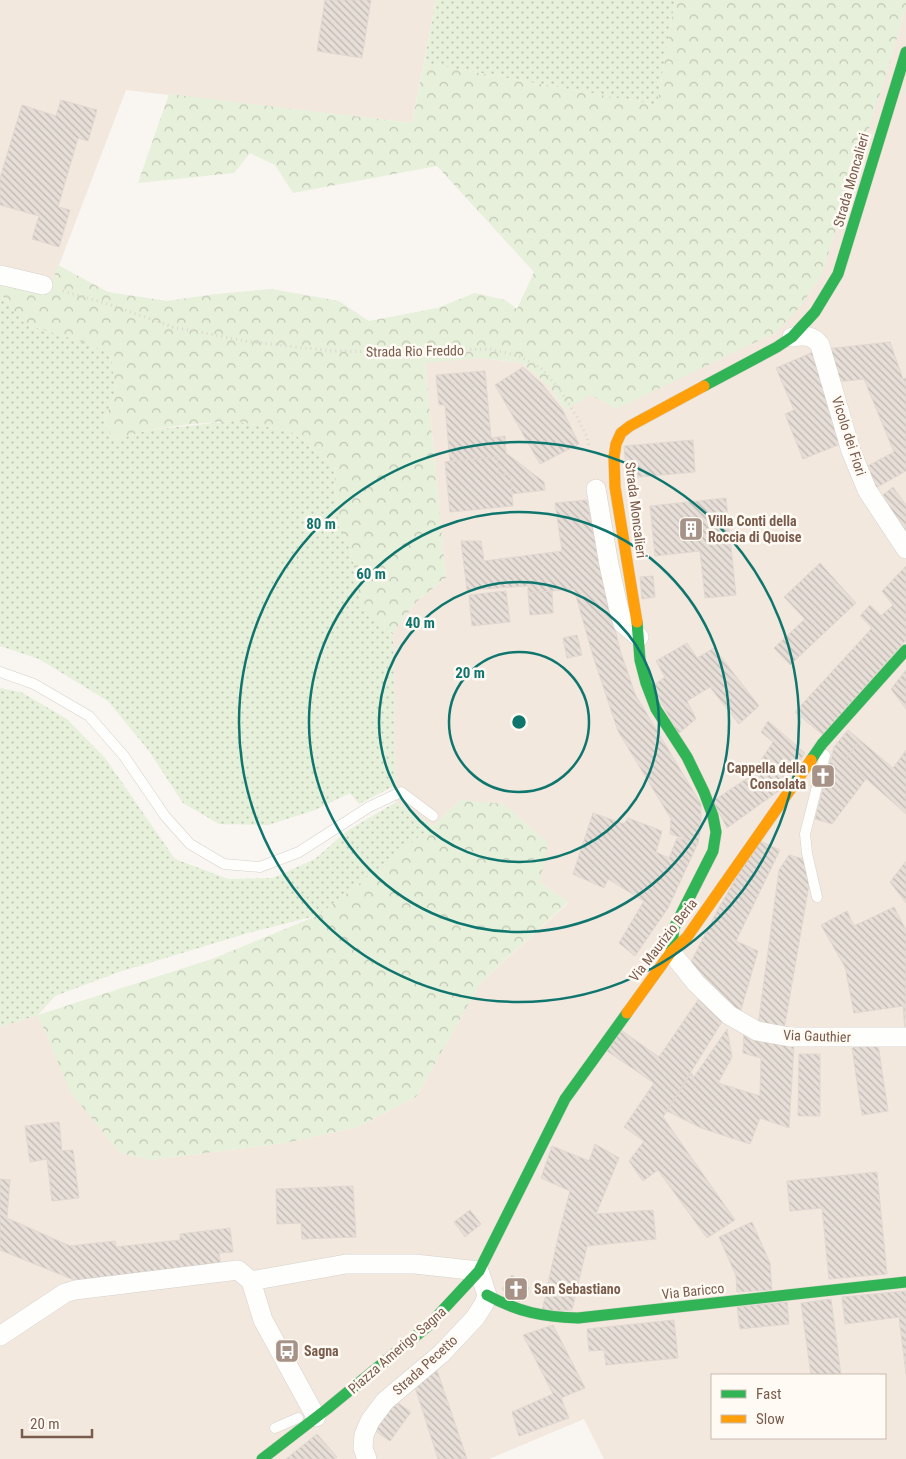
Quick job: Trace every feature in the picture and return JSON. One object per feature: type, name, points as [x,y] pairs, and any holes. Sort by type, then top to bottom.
[{"type":"street","name":"Strada Moncalieri","points":[[671,952],[674,928],[713,851],[716,832],[713,816],[691,766],[656,708],[646,683],[640,660],[639,637],[615,487],[614,456],[616,444],[621,433],[630,426],[777,347],[792,337],[815,312],[838,274],[906,52]]},
{"type":"street","points":[[0,275],[43,285]]},
{"type":"street","name":"Vicolo dei Fiori","points":[[792,337],[811,337],[817,340],[820,345],[851,451],[867,490],[906,549]]},
{"type":"street","points":[[596,489],[608,565],[623,624],[639,637]]},
{"type":"street","name":"Via Maurizio Beria","points":[[479,1271],[565,1099],[671,952],[687,938],[822,744],[906,650]]},
{"type":"street","name":"Via Gauthier","points":[[671,952],[696,983],[729,1015],[757,1031],[790,1037],[906,1037]]},
{"type":"street","points":[[251,1281],[346,1264],[414,1264],[479,1271],[487,1295]]},
{"type":"street","points":[[0,1336],[65,1293],[74,1290],[238,1270],[251,1281],[263,1320],[316,1417]]},
{"type":"street","name":"Piazza Amerigo Sagna","points":[[262,1459],[327,1410],[428,1326],[479,1271]]},
{"type":"street","name":"Via Baricco","points":[[487,1295],[524,1312],[547,1318],[578,1318],[906,1282]]},
{"type":"street","name":"Strada Pecetto","points":[[367,1459],[363,1448],[364,1434],[375,1414],[385,1401],[441,1354],[475,1318],[487,1295]]},
{"type":"lane","points":[[0,672],[34,684],[89,716],[124,756],[165,816],[190,844],[224,864],[260,866],[300,852],[369,807],[401,792],[433,816]]},
{"type":"lane","points":[[817,897],[807,853],[805,834],[830,735]]},
{"type":"lane","points":[[275,1428],[301,1417],[316,1417]]},
{"type":"path","name":"Strada Rio Freddo","points":[[43,285],[105,303],[174,327],[251,342],[334,351],[379,352],[490,349],[519,356],[541,368],[560,390],[577,417],[590,452]]},
{"type":"shaded area","points":[[0,0],[436,0],[412,123],[126,90],[48,294],[0,281]]},
{"type":"shaded area","points":[[906,6],[906,1459],[604,1459],[584,1419],[489,1459],[0,1459],[0,1027],[38,1015],[72,1093],[120,1153],[151,1160],[285,1143],[358,1127],[416,1097],[481,982],[568,903],[540,882],[461,800],[433,826],[396,802],[393,633],[417,601],[446,578],[425,362],[480,358],[522,363],[548,385],[565,410],[889,66]]},
{"type":"green space","points":[[436,0],[675,0],[657,105],[424,63]]},
{"type":"green space","points":[[675,0],[906,0],[889,66],[821,276],[800,307],[775,333],[616,409],[591,395],[565,410],[548,385],[522,363],[480,358],[425,363],[446,578],[417,601],[393,633],[362,607],[351,553],[337,515],[334,465],[290,431],[234,421],[191,424],[149,430],[114,440],[104,423],[115,391],[111,354],[77,340],[25,324],[0,293],[0,281],[48,294],[58,265],[108,292],[167,301],[272,289],[339,301],[369,321],[437,308],[475,293],[505,300],[517,309],[534,272],[437,166],[293,193],[275,165],[250,153],[234,173],[138,183],[169,94],[412,123],[424,63],[657,105]]},
{"type":"green space","points":[[0,293],[25,324],[111,353],[115,391],[104,423],[114,440],[149,430],[234,421],[290,431],[334,465],[337,514],[351,553],[362,606],[393,633],[396,785],[359,804],[350,793],[315,810],[268,825],[219,824],[183,803],[149,751],[108,701],[39,659],[0,646]]},
{"type":"green space","points":[[0,688],[21,692],[67,719],[105,758],[175,859],[228,879],[273,878],[315,859],[347,831],[396,802],[433,826],[319,915],[248,933],[119,972],[55,996],[38,1015],[0,1027]]},
{"type":"green space","points":[[461,800],[504,804],[548,843],[540,882],[568,902],[481,982],[416,1097],[358,1127],[285,1143],[151,1160],[120,1153],[71,1093],[38,1015],[212,959],[319,915],[433,826]]},
{"type":"building","points":[[325,0],[371,0],[362,58],[317,51]]},
{"type":"building","points":[[61,100],[97,110],[88,141],[78,138],[58,207],[70,210],[59,247],[32,239],[39,216],[0,205],[0,178],[22,105],[56,116]]},
{"type":"building","points":[[890,342],[903,379],[906,378],[906,471],[874,489],[862,469],[894,452],[864,379],[836,382],[826,349]]},
{"type":"building","points":[[813,352],[832,398],[825,401],[843,443],[803,459],[785,414],[794,410],[776,368]]},
{"type":"building","points":[[523,367],[542,384],[562,409],[579,444],[540,464],[495,385]]},
{"type":"building","points":[[485,371],[491,438],[505,436],[506,453],[544,482],[545,490],[511,494],[510,474],[499,475],[497,457],[450,461],[445,405],[439,405],[436,375]]},
{"type":"building","points":[[693,440],[695,472],[627,478],[624,446]]},
{"type":"building","points":[[497,457],[499,475],[510,474],[513,506],[450,512],[445,462]]},
{"type":"building","points":[[893,487],[906,505],[906,538],[879,498]]},
{"type":"building","name":"Villa Conti della Roccia di Quoise","points":[[726,498],[736,595],[705,598],[700,551],[655,556],[650,506]]},
{"type":"building","points":[[587,500],[620,650],[635,694],[701,804],[701,828],[698,843],[670,834],[671,819],[618,731],[593,656],[574,589],[528,593],[528,586],[467,590],[461,541],[481,541],[484,561],[562,551],[555,503]]},
{"type":"building","points":[[820,563],[856,603],[790,665],[774,648],[805,619],[784,597]]},
{"type":"building","points":[[906,566],[906,640],[823,735],[795,712],[872,628],[860,616],[870,605],[881,616],[893,605],[882,591]]},
{"type":"building","points":[[653,576],[655,597],[642,599],[640,577]]},
{"type":"building","points":[[506,591],[510,622],[472,626],[469,595]]},
{"type":"building","points":[[552,591],[553,613],[530,615],[528,593]]},
{"type":"building","points":[[577,635],[582,655],[567,658],[563,638]]},
{"type":"building","points":[[687,643],[697,658],[714,648],[759,706],[739,724],[710,687],[687,701],[696,719],[678,734],[653,686],[665,677],[656,661]]},
{"type":"building","points":[[906,670],[906,709],[891,689]]},
{"type":"building","points":[[768,721],[805,753],[780,790],[727,828],[713,801],[763,768],[759,763],[773,742],[761,732]]},
{"type":"building","points":[[848,730],[860,740],[845,760],[866,779],[832,824],[815,819],[834,747]]},
{"type":"building","points":[[860,740],[893,768],[906,750],[906,814],[845,760]]},
{"type":"building","points":[[593,813],[624,824],[628,818],[662,831],[656,852],[669,858],[677,838],[698,843],[668,908],[635,956],[619,943],[644,901],[608,879],[604,888],[573,874]]},
{"type":"building","points":[[758,840],[780,850],[736,941],[758,951],[739,1017],[690,964],[717,911]]},
{"type":"building","points":[[789,855],[804,859],[809,885],[784,1030],[758,1025],[779,870]]},
{"type":"building","points":[[906,861],[906,903],[890,882]]},
{"type":"building","points":[[894,907],[906,930],[905,1031],[903,1006],[854,1013],[845,967],[821,925],[847,911],[854,926]]},
{"type":"building","points":[[702,994],[725,1017],[663,1117],[735,1220],[707,1238],[658,1170],[643,1181],[629,1161],[644,1141],[624,1127],[654,1083],[607,1051],[621,1030],[659,1057]]},
{"type":"building","points":[[727,1029],[732,1057],[718,1083],[760,1096],[761,1058],[743,1053],[744,1030],[794,1046],[789,1128],[760,1118],[750,1144],[701,1128],[667,1111],[691,1073],[694,1077]]},
{"type":"building","points":[[878,1044],[888,1111],[862,1115],[852,1048]]},
{"type":"building","points":[[799,1054],[820,1054],[820,1116],[798,1116]]},
{"type":"building","points":[[59,1122],[62,1151],[73,1150],[79,1198],[52,1201],[47,1159],[30,1162],[25,1126]]},
{"type":"building","points":[[595,1144],[619,1158],[596,1214],[653,1210],[656,1239],[587,1246],[572,1310],[542,1311],[570,1191],[541,1178],[552,1146],[589,1161]]},
{"type":"building","points":[[877,1172],[887,1274],[829,1279],[822,1208],[790,1211],[787,1181]]},
{"type":"building","points":[[0,1179],[10,1180],[7,1218],[70,1246],[115,1241],[116,1247],[180,1240],[180,1234],[230,1228],[233,1252],[219,1253],[221,1267],[84,1284],[0,1250]]},
{"type":"building","points":[[353,1186],[356,1237],[302,1239],[301,1223],[277,1224],[276,1189]]},
{"type":"building","points":[[470,1210],[481,1224],[465,1237],[454,1222]]},
{"type":"building","points":[[752,1222],[770,1263],[772,1290],[737,1292],[736,1276],[719,1237]]},
{"type":"building","name":"San Sebastiano","points":[[512,1275],[529,1288],[519,1302],[502,1289]]},
{"type":"building","points":[[906,1291],[906,1374],[899,1317],[845,1324],[842,1297]]},
{"type":"building","points":[[831,1299],[841,1374],[811,1374],[801,1303]]},
{"type":"building","points":[[787,1302],[789,1324],[740,1329],[737,1307]]},
{"type":"building","points":[[674,1320],[678,1358],[606,1365],[604,1350],[589,1351],[587,1329]]},
{"type":"building","points":[[553,1325],[585,1388],[561,1398],[569,1418],[519,1436],[512,1412],[553,1394],[523,1335]]},
{"type":"building","points":[[437,1370],[467,1459],[438,1459],[414,1384]]},
{"type":"building","points":[[395,1401],[411,1412],[390,1441],[374,1430]]},
{"type":"building","points":[[317,1434],[337,1457],[334,1459],[286,1459]]},
{"type":"traffic: fast","points":[[704,386],[792,337],[815,312],[838,274],[906,52]]},
{"type":"traffic: fast","points":[[637,622],[640,660],[646,683],[656,709],[687,757],[704,792],[713,816],[716,832],[713,851],[674,928],[671,952]]},
{"type":"traffic: fast","points":[[811,760],[822,744],[906,650]]},
{"type":"traffic: fast","points":[[262,1459],[327,1409],[428,1326],[479,1271],[565,1099],[627,1013]]},
{"type":"traffic: fast","points":[[487,1295],[509,1306],[531,1312],[578,1318],[906,1282]]},
{"type":"traffic: slow","points":[[637,622],[615,487],[614,457],[616,444],[621,433],[630,426],[704,386]]},
{"type":"traffic: slow","points":[[627,1013],[671,952],[687,937],[811,760]]},
{"type":"place","name":"Villa Conti della Roccia di Quoise","points":[[691,529]]},
{"type":"place","name":"Cappella della Consolata","points":[[823,776]]},
{"type":"place","name":"San Sebastiano","points":[[516,1289]]},
{"type":"place","name":"Sagna","points":[[287,1351]]}]
